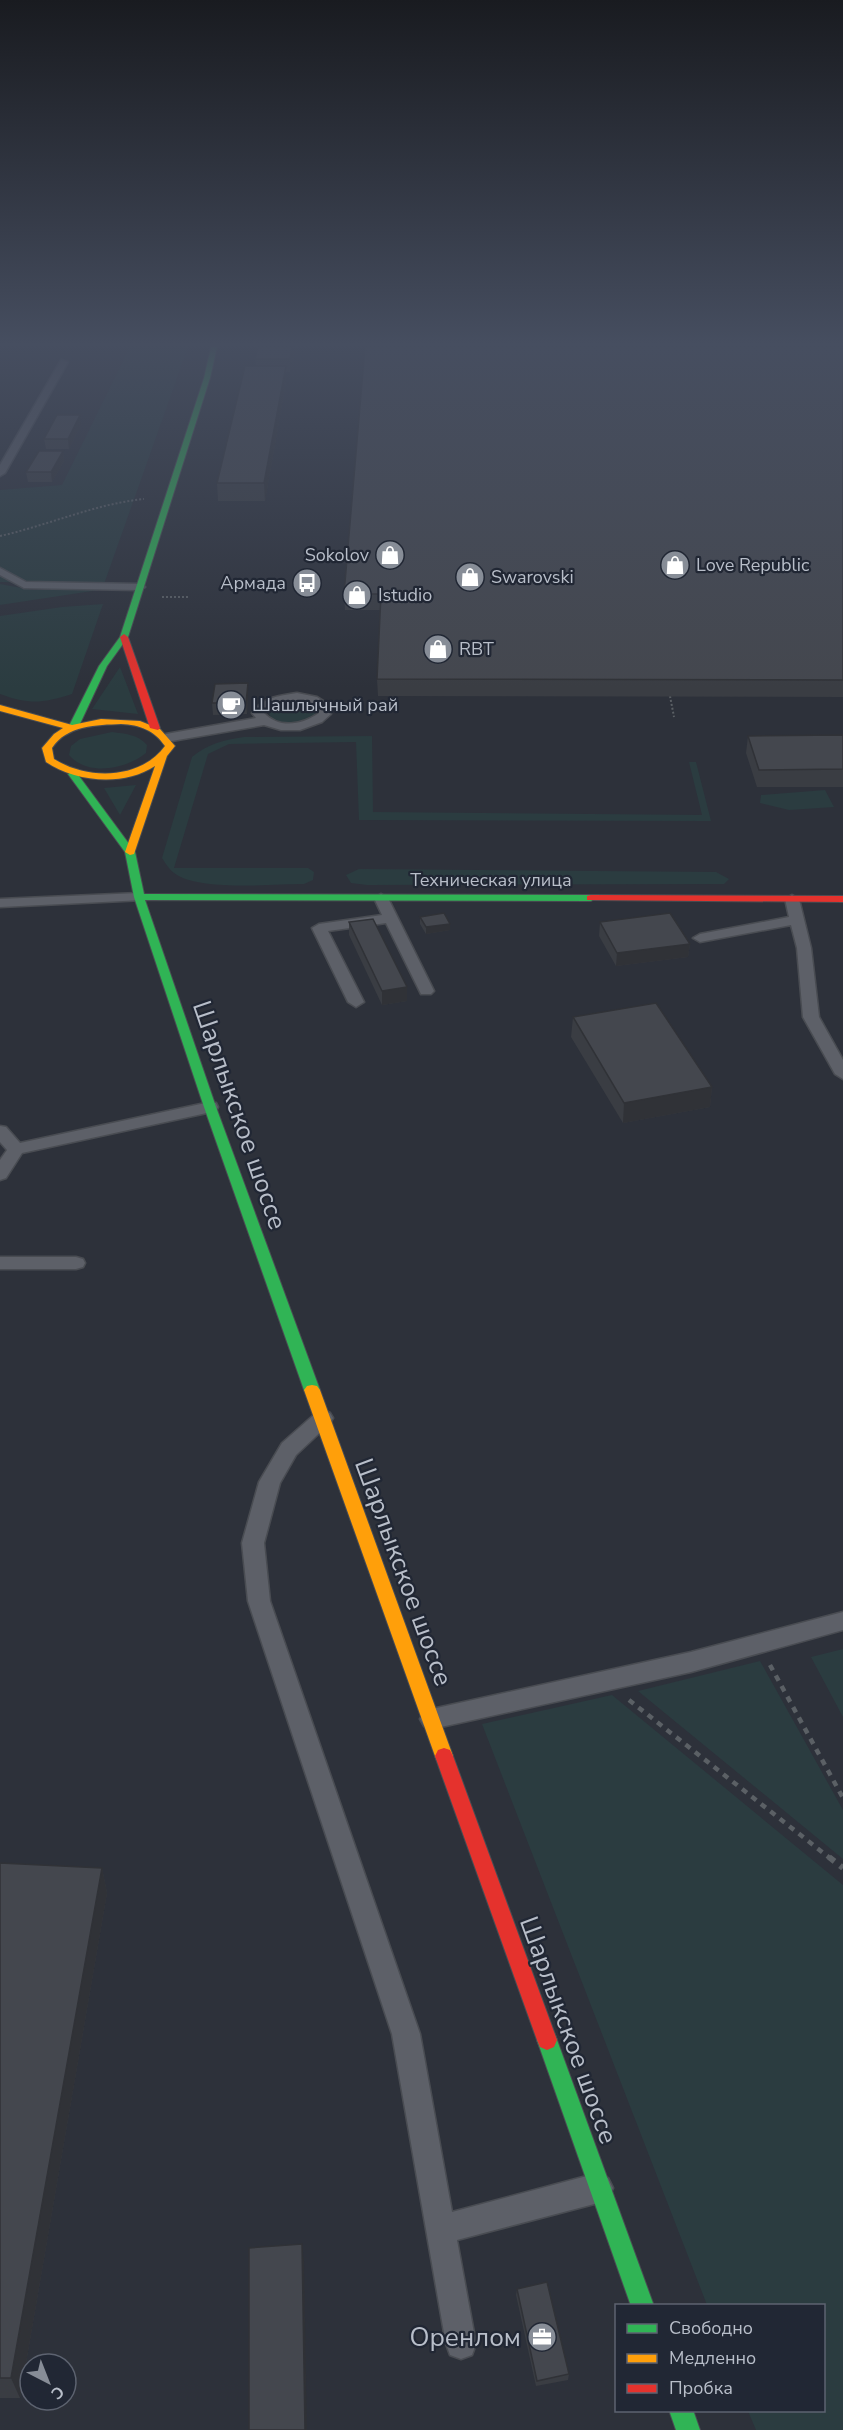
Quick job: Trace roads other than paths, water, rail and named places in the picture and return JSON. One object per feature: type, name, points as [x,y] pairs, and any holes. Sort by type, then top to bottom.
[{"type":"main road","points":[[73,728],[98,674],[124,637],[180,460]]},
{"type":"main road","points":[[124,637],[155,728]]},
{"type":"main road","points":[[6,711],[73,728]]},
{"type":"main road","points":[[6,711],[29,734],[54,766],[74,774],[95,777],[119,776],[150,766],[163,757]]},
{"type":"main road","points":[[46,755],[47,747],[52,740],[73,728],[116,721],[144,724],[155,728],[166,738],[169,747],[163,757],[130,852]]},
{"type":"main road","name":"Шарлыкское шоссе","points":[[74,774],[130,852],[139,897],[210,1107],[642,2304]]},
{"type":"main road","name":"Техническая улица","points":[[139,897],[843,899]]},
{"type":"main road","points":[[682,2412],[688,2430]]},
{"type":"lane","points":[[0,571],[24,585],[140,587]]},
{"type":"lane","points":[[166,738],[263,721],[280,726],[303,726],[317,722],[325,714],[324,707],[314,700],[279,699],[262,706],[258,713],[263,721]]},
{"type":"lane","points":[[0,903],[139,897]]},
{"type":"lane","points":[[381,898],[426,991]]},
{"type":"lane","points":[[792,899],[804,948],[811,1017],[843,1074]]},
{"type":"lane","points":[[356,1002],[320,928],[391,918]]},
{"type":"lane","points":[[700,938],[797,920]]},
{"type":"lane","points":[[0,1174],[16,1149],[210,1107]]},
{"type":"lane","points":[[0,1131],[16,1149]]},
{"type":"lane","points":[[0,1263],[76,1263]]},
{"type":"lane","points":[[323,1418],[289,1449],[270,1482],[253,1543],[259,1601],[406,2034],[461,2344]]},
{"type":"lane","points":[[432,1719],[690,1662],[843,1621]]},
{"type":"lane","points":[[440,2230],[600,2187]]},
{"type":"place","name":"Sokolov","points":[[390,555]]},
{"type":"place","name":"Love Republic","points":[[675,565]]},
{"type":"place","name":"Swarovski","points":[[470,577]]},
{"type":"place","name":"Армада","points":[[307,583]]},
{"type":"place","name":"Istudio","points":[[357,595]]},
{"type":"place","name":"RBT","points":[[438,649]]},
{"type":"place","name":"Шашлычный рай","points":[[231,705]]},
{"type":"place","name":"Оренлом","points":[[542,2337]]}]
